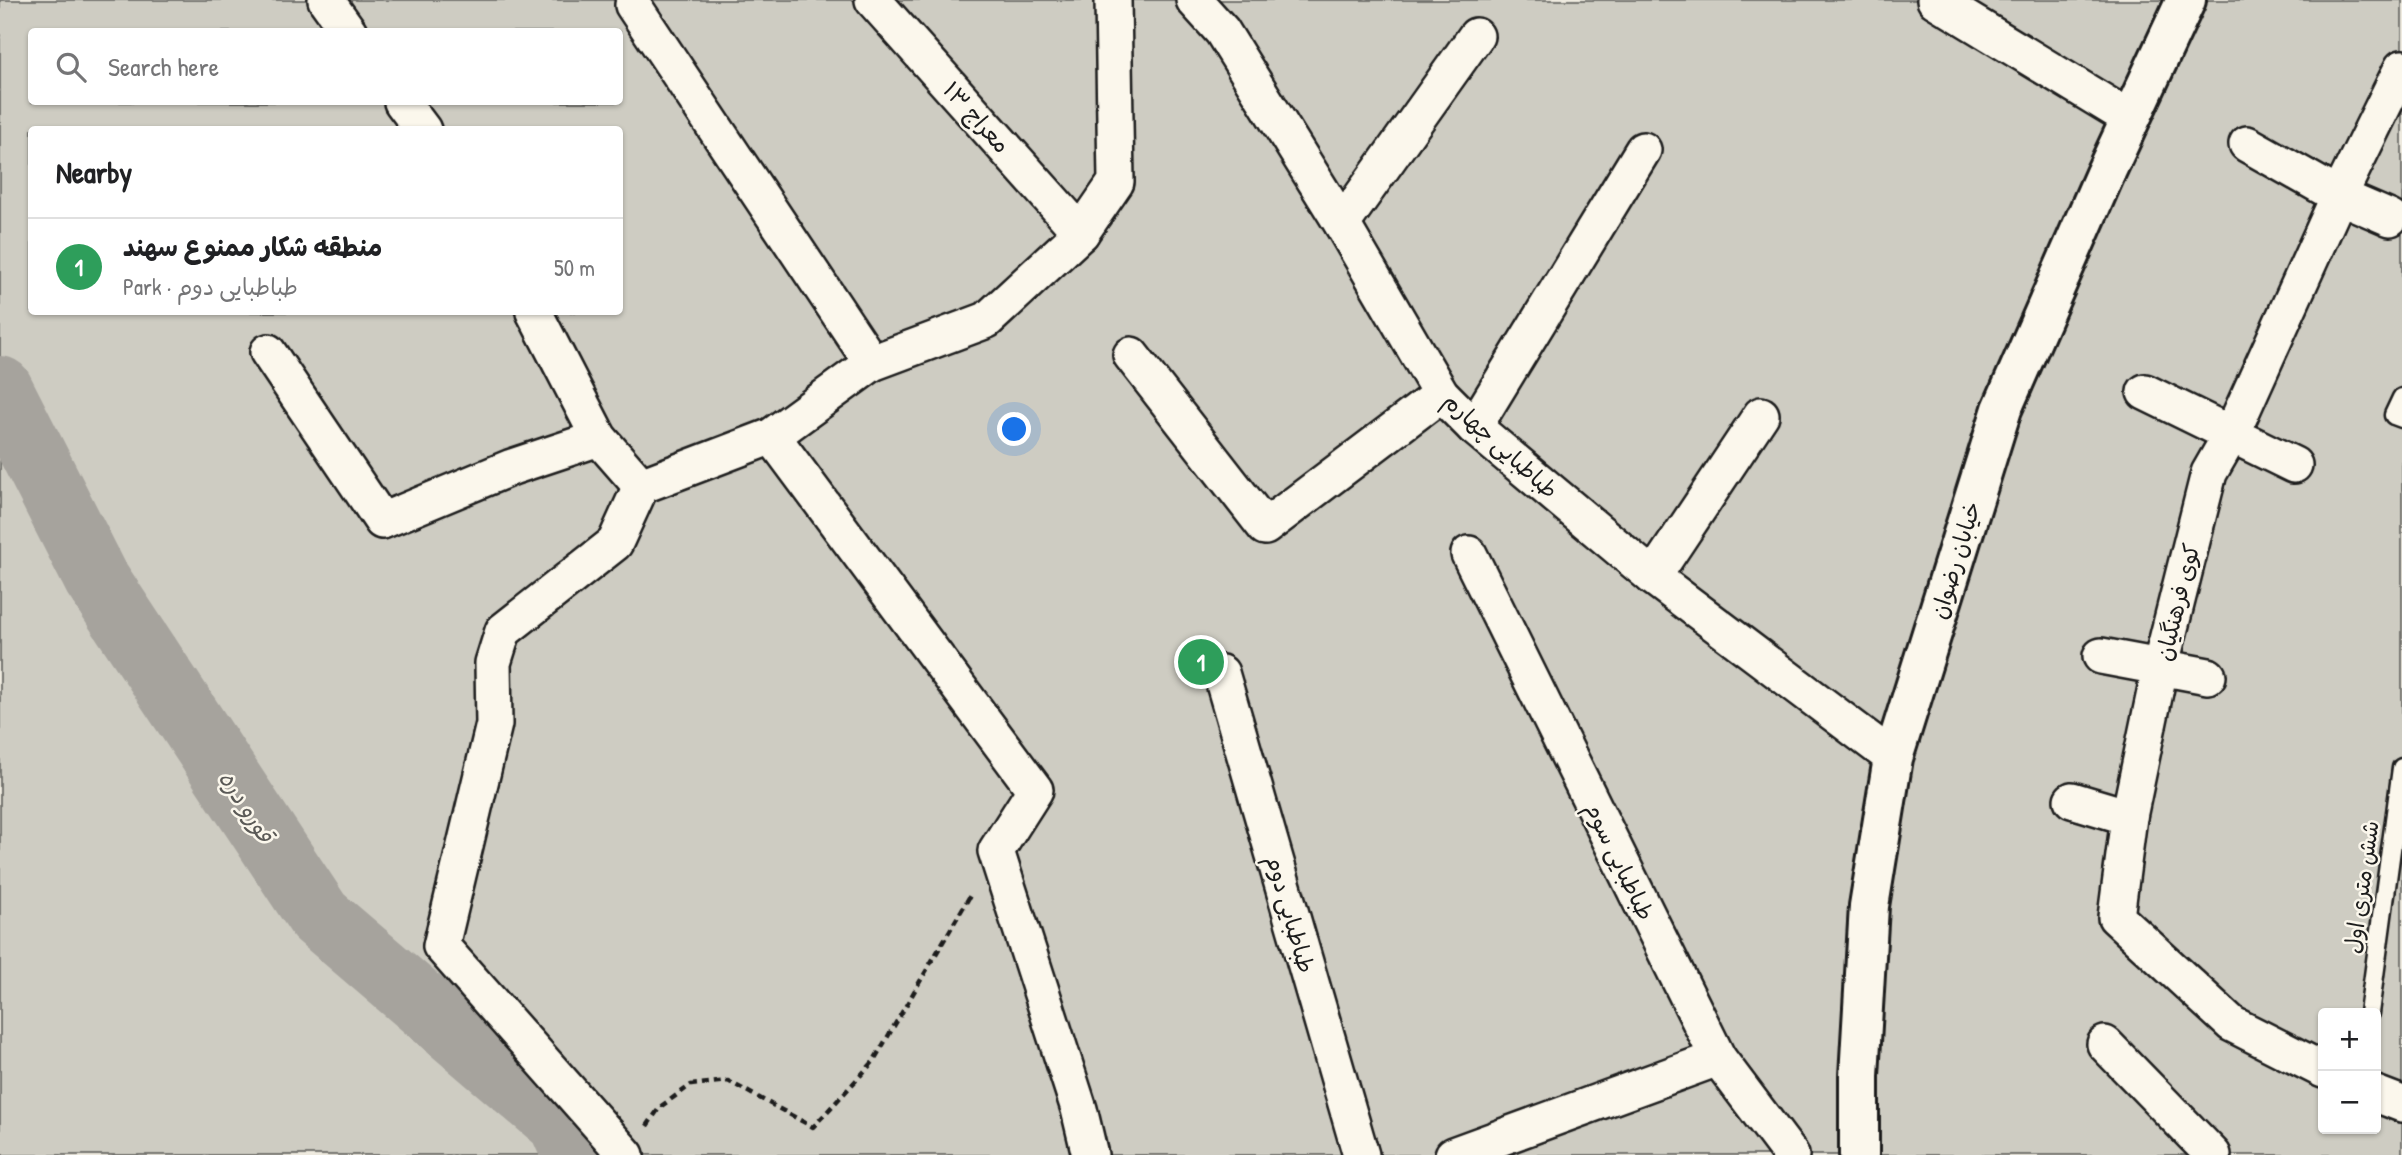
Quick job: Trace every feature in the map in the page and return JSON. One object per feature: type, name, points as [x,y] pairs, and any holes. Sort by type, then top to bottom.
[{"type":"street","points":[[326,0],[346,28]]},
{"type":"street","name":"معراج ۱۳","points":[[873,0],[1081,233]]},
{"type":"street","points":[[636,1141],[441,946],[494,724],[493,663],[503,631],[615,543],[641,486],[772,436],[872,363],[988,320],[1081,233],[1116,182],[1113,0]]},
{"type":"street","name":"طباطبایی چهارم","points":[[1194,0],[1222,32],[1342,224],[1441,394],[1474,427],[1653,576],[1893,758]]},
{"type":"street","points":[[1935,0],[2131,119]]},
{"type":"street","name":"خیابان رضوان","points":[[1860,1155],[1859,1076],[1869,906],[1893,758],[2002,409],[2186,0]]},
{"type":"street","points":[[633,5],[872,363]]},
{"type":"street","points":[[1342,224],[1476,36]]},
{"type":"street","name":"کوی فرهنگیان","points":[[2318,1067],[2232,1024],[2116,917],[2129,817],[2160,668],[2209,473],[2232,433],[2339,197],[2402,68]]},
{"type":"street","points":[[404,105],[420,126]]},
{"type":"street","points":[[2247,144],[2339,197],[2390,218]]},
{"type":"street","points":[[1474,427],[1643,150]]},
{"type":"street","points":[[536,315],[599,438],[641,486]]},
{"type":"street","points":[[268,352],[382,521],[512,467],[599,438]]},
{"type":"street","points":[[1131,355],[1265,527],[1441,394]]},
{"type":"street","points":[[2145,392],[2294,464]]},
{"type":"street","points":[[1653,576],[1761,415]]},
{"type":"street","points":[[772,436],[1035,790],[996,850],[1079,1109],[1090,1155]]},
{"type":"street","name":"طباطبایی سوم","points":[[1469,554],[1718,1058],[1791,1155]]},
{"type":"street","points":[[2101,656],[2208,676]]},
{"type":"street","name":"طباطبایی دوم","points":[[1221,673],[1361,1155]]},
{"type":"street","points":[[2072,800],[2129,817]]},
{"type":"street","points":[[2105,1044],[2213,1155]]},
{"type":"street","points":[[1453,1155],[1718,1058]]},
{"type":"street","points":[[2381,1096],[2402,1104]]},
{"type":"lane","points":[[2402,398],[2394,415],[2402,418]]},
{"type":"lane","name":"شش متری اول","points":[[2370,1008],[2402,768]]},
{"type":"path","points":[[636,1141],[660,1107],[691,1085],[728,1081],[813,1127],[873,1062],[996,850]]},
{"type":"shaded area","points":[[0,0],[2402,0],[2402,1155],[0,1155]]},
{"type":"waterway","name":"قورو دره","points":[[0,389],[96,578],[319,916],[561,1123],[575,1155]]},
{"type":"place","name":"منطقه شکار ممنوع سهند","points":[[1201,662]]}]
